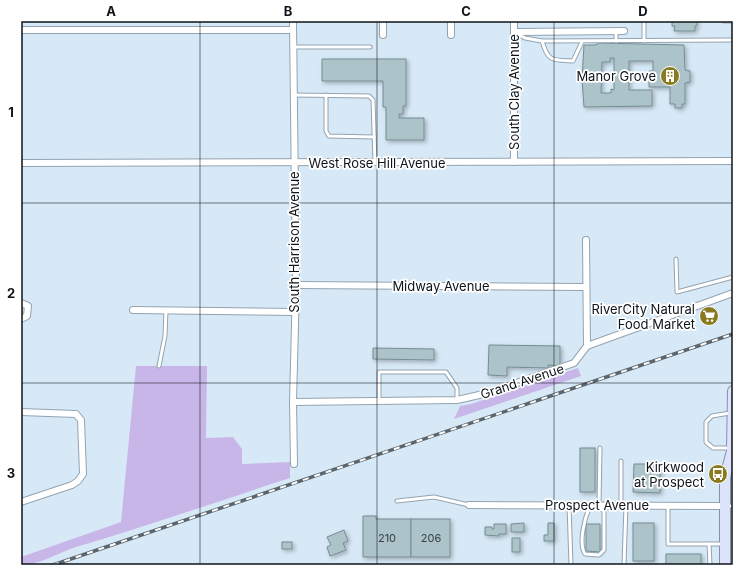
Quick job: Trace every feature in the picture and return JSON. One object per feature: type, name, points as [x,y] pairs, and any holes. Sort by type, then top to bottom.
[{"type":"main road","points":[[725,565],[725,544],[729,506],[725,477],[732,447],[733,391]]},
{"type":"street","name":"South Harrison Avenue","points":[[293,21],[296,285],[293,402],[294,464]]},
{"type":"street","points":[[382,21],[383,35]]},
{"type":"street","points":[[451,21],[451,35]]},
{"type":"street","name":"South Clay Avenue","points":[[514,21],[514,162]]},
{"type":"street","points":[[21,30],[293,30]]},
{"type":"street","points":[[514,32],[624,31]]},
{"type":"street","name":"West Rose Hill Avenue","points":[[21,163],[733,161]]},
{"type":"street","points":[[586,240],[588,346],[733,293]]},
{"type":"street","name":"Midway Avenue","points":[[296,285],[586,288]]},
{"type":"street","points":[[21,303],[28,306],[27,316],[21,319]]},
{"type":"street","points":[[132,310],[295,312]]},
{"type":"street","name":"Grand Avenue","points":[[293,402],[457,400],[488,393],[574,363],[588,346]]},
{"type":"street","points":[[21,412],[76,414],[81,420],[83,474],[78,482],[72,485],[21,502]]},
{"type":"street","name":"Prospect Avenue","points":[[469,504],[729,506]]},
{"type":"lane","points":[[644,21],[644,41]]},
{"type":"lane","points":[[724,21],[733,21]]},
{"type":"lane","points":[[616,31],[616,41]]},
{"type":"lane","points":[[514,32],[525,38],[542,41],[582,42],[733,40]]},
{"type":"lane","points":[[542,41],[546,56],[552,60],[572,61],[582,42]]},
{"type":"lane","points":[[293,47],[370,48]]},
{"type":"lane","points":[[326,95],[326,131],[329,136],[374,137]]},
{"type":"lane","points":[[293,96],[369,96],[373,100],[375,163]]},
{"type":"lane","points":[[676,259],[677,292],[733,277]]},
{"type":"lane","points":[[159,366],[165,336],[166,310]]},
{"type":"lane","points":[[379,401],[379,372],[446,372],[457,388],[457,400]]},
{"type":"lane","points":[[732,413],[712,416],[706,422],[706,442],[714,448],[732,447]]},
{"type":"lane","points":[[590,505],[584,519],[583,548],[586,554],[599,555],[604,550],[604,512],[599,505],[600,448]]},
{"type":"lane","points":[[621,461],[624,505],[624,565]]},
{"type":"lane","points":[[397,501],[434,497],[469,504]]},
{"type":"lane","points":[[569,505],[571,565]]},
{"type":"lane","points":[[668,505],[668,544],[725,544]]},
{"type":"lane","points":[[709,544],[710,565]]},
{"type":"shaded area","points":[[136,366],[207,366],[206,438],[233,437],[242,449],[242,464],[290,462],[290,478],[76,547],[42,561],[21,565],[21,557],[121,522]]},
{"type":"shaded area","points":[[578,368],[581,376],[454,419],[460,406],[471,404]]},
{"type":"building","points":[[672,21],[697,21],[697,25],[695,26],[695,31],[674,31],[675,26],[672,26]]},
{"type":"building","name":"Manor Grove","points":[[599,43],[684,45],[685,70],[690,71],[690,82],[685,83],[685,104],[682,104],[682,108],[675,108],[675,104],[670,104],[670,87],[649,87],[649,71],[653,71],[653,61],[629,61],[629,90],[652,90],[652,106],[584,107],[582,80],[584,45],[595,45]],"holes":[[[610,58],[614,58],[614,90],[611,89],[611,93],[601,93],[602,62],[610,62]]]},
{"type":"building","points":[[322,59],[406,59],[406,106],[403,106],[403,114],[399,114],[399,118],[424,118],[424,140],[386,140],[386,107],[383,107],[383,81],[322,81]]},
{"type":"building","points":[[489,345],[560,346],[560,366],[548,365],[548,368],[507,367],[507,376],[488,375]]},
{"type":"building","points":[[373,348],[434,349],[434,360],[373,359]]},
{"type":"building","points":[[580,448],[595,448],[595,492],[580,492]]},
{"type":"building","points":[[634,464],[660,464],[660,493],[633,492]]},
{"type":"building","points":[[363,516],[376,516],[376,519],[411,519],[411,557],[363,557]]},
{"type":"building","points":[[411,519],[450,519],[450,557],[411,557]]},
{"type":"building","points":[[524,523],[524,532],[511,532],[511,524]]},
{"type":"building","points":[[548,523],[554,523],[554,541],[544,541],[544,535],[548,535]]},
{"type":"building","points":[[633,523],[654,523],[654,561],[633,561]]},
{"type":"building","points":[[494,524],[506,524],[506,534],[499,534],[499,536],[485,535],[485,527],[492,527],[492,529],[494,529]]},
{"type":"building","points":[[586,524],[600,524],[600,552],[586,551]]},
{"type":"building","points":[[344,530],[348,541],[343,543],[346,550],[330,556],[327,547],[331,545],[327,537]]},
{"type":"building","points":[[512,538],[520,538],[520,552],[512,552]]},
{"type":"building","points":[[282,542],[292,542],[292,549],[282,549]]},
{"type":"building","points":[[666,554],[701,554],[701,565],[666,565]]},
{"type":"railway","points":[[53,565],[733,334]]},
{"type":"place","name":"Manor Grove","points":[[670,76]]},
{"type":"place","name":"RiverCity Natural Food Market","points":[[709,316]]},
{"type":"place","name":"Kirkwood at Prospect","points":[[718,474]]}]
